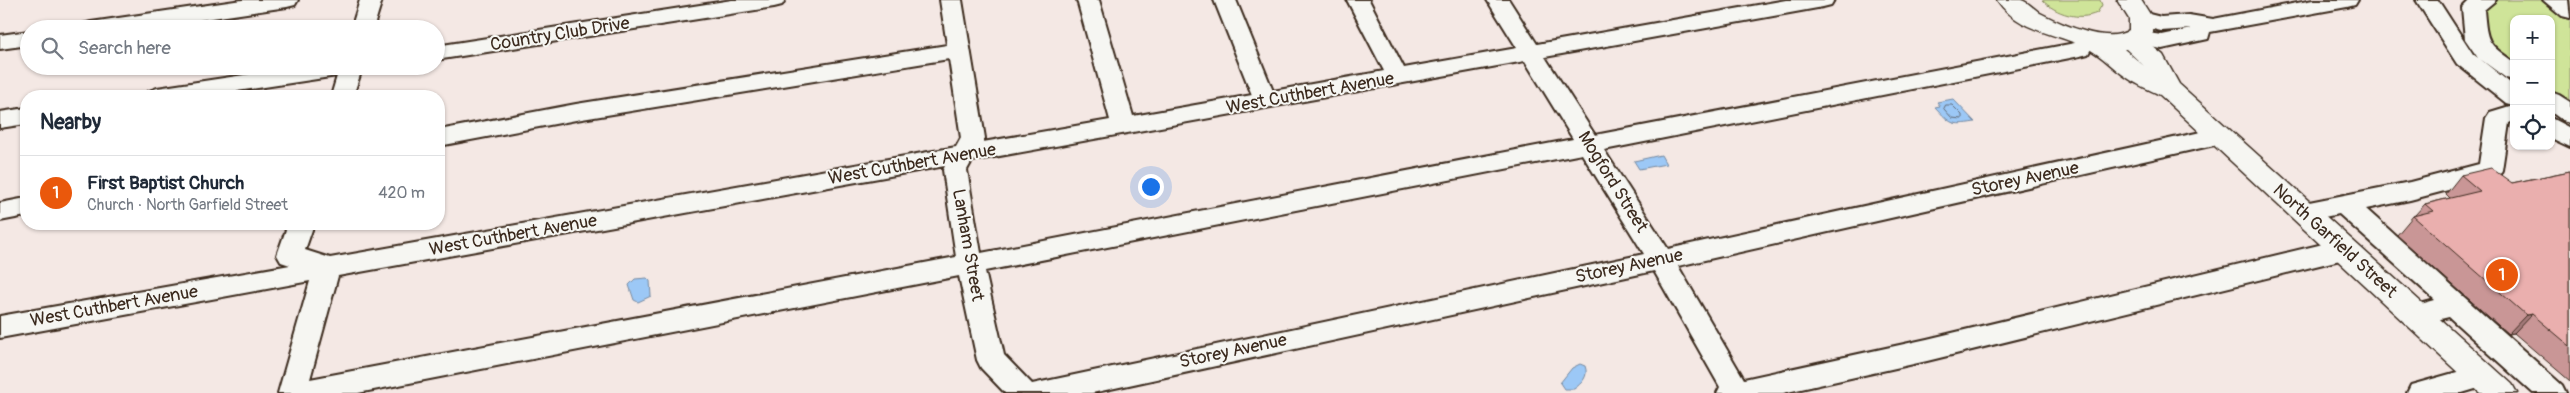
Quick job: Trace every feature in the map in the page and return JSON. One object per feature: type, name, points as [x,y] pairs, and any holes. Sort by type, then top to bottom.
[{"type":"main road","points":[[2010,0],[2023,13],[2085,44],[2114,54],[2137,73],[2169,88]]},
{"type":"main road","points":[[2085,44],[2113,42],[2134,24],[2169,88]]},
{"type":"main road","name":"North Garfield Street","points":[[2169,88],[2219,136],[2492,384]]},
{"type":"street","points":[[152,20],[287,0]]},
{"type":"street","points":[[365,20],[371,0]]},
{"type":"street","name":"Country Club Drive","points":[[445,52],[774,0]]},
{"type":"street","name":"Lanham Street","points":[[951,0],[973,138],[955,170],[970,265],[991,360],[1023,393]]},
{"type":"street","points":[[1088,0],[1124,126]]},
{"type":"street","points":[[1225,0],[1266,101]]},
{"type":"street","points":[[1358,0],[1398,77]]},
{"type":"street","name":"Mogford Street","points":[[1498,0],[1661,260],[1735,392]]},
{"type":"street","name":"West Cuthbert Avenue","points":[[0,326],[1823,0]]},
{"type":"street","points":[[2134,24],[2162,42],[2198,36],[2213,26],[2347,0]]},
{"type":"street","points":[[2428,0],[2466,59],[2510,95]]},
{"type":"street","points":[[2485,0],[2473,8],[2476,39],[2486,53],[2510,70]]},
{"type":"street","points":[[2554,0],[2570,11]]},
{"type":"street","points":[[0,42],[20,39]]},
{"type":"street","points":[[297,393],[970,265],[1589,144],[2085,44]]},
{"type":"street","points":[[445,137],[576,112],[960,50]]},
{"type":"street","points":[[195,90],[292,75]]},
{"type":"street","points":[[344,90],[348,75]]},
{"type":"street","points":[[2555,103],[2570,114]]},
{"type":"street","points":[[2304,212],[2413,190],[2490,170],[2498,118],[2510,114]]},
{"type":"street","points":[[0,120],[20,117]]},
{"type":"street","points":[[2555,129],[2570,139]]},
{"type":"street","name":"Storey Avenue","points":[[1039,393],[1661,260],[2219,136]]},
{"type":"street","points":[[2344,204],[2450,296],[2454,305],[2551,392]]},
{"type":"street","points":[[0,212],[20,208]]},
{"type":"street","points":[[292,393],[327,267],[290,255],[299,230]]},
{"type":"street","points":[[1735,392],[1927,350],[2344,249]]},
{"type":"street","points":[[2416,316],[2454,305]]},
{"type":"street","points":[[2421,393],[2492,384]]},
{"type":"green space","points":[[2042,0],[2100,0],[2102,5],[2097,13],[2075,16],[2054,9]]},
{"type":"green space","points":[[2478,0],[2570,0],[2570,119],[2555,108],[2555,15],[2510,15],[2510,72],[2471,20]]},
{"type":"water","points":[[1953,99],[1975,122],[1961,124],[1952,122],[1935,107],[1940,106],[1937,102]]},
{"type":"water","points":[[1661,155],[1666,164],[1639,169],[1634,161]]},
{"type":"water","points":[[647,278],[650,281],[651,296],[638,302],[634,300],[629,285],[635,279]]},
{"type":"water","points":[[1580,364],[1585,366],[1586,373],[1584,379],[1574,389],[1564,389],[1560,383],[1572,368]]},
{"type":"building","points":[[2491,168],[2512,183],[2570,171],[2570,346],[2532,314],[2526,315],[2413,216],[2433,211],[2425,204],[2480,191],[2461,175]]},
{"type":"place","name":"First Baptist Church","points":[[2502,275]]}]
